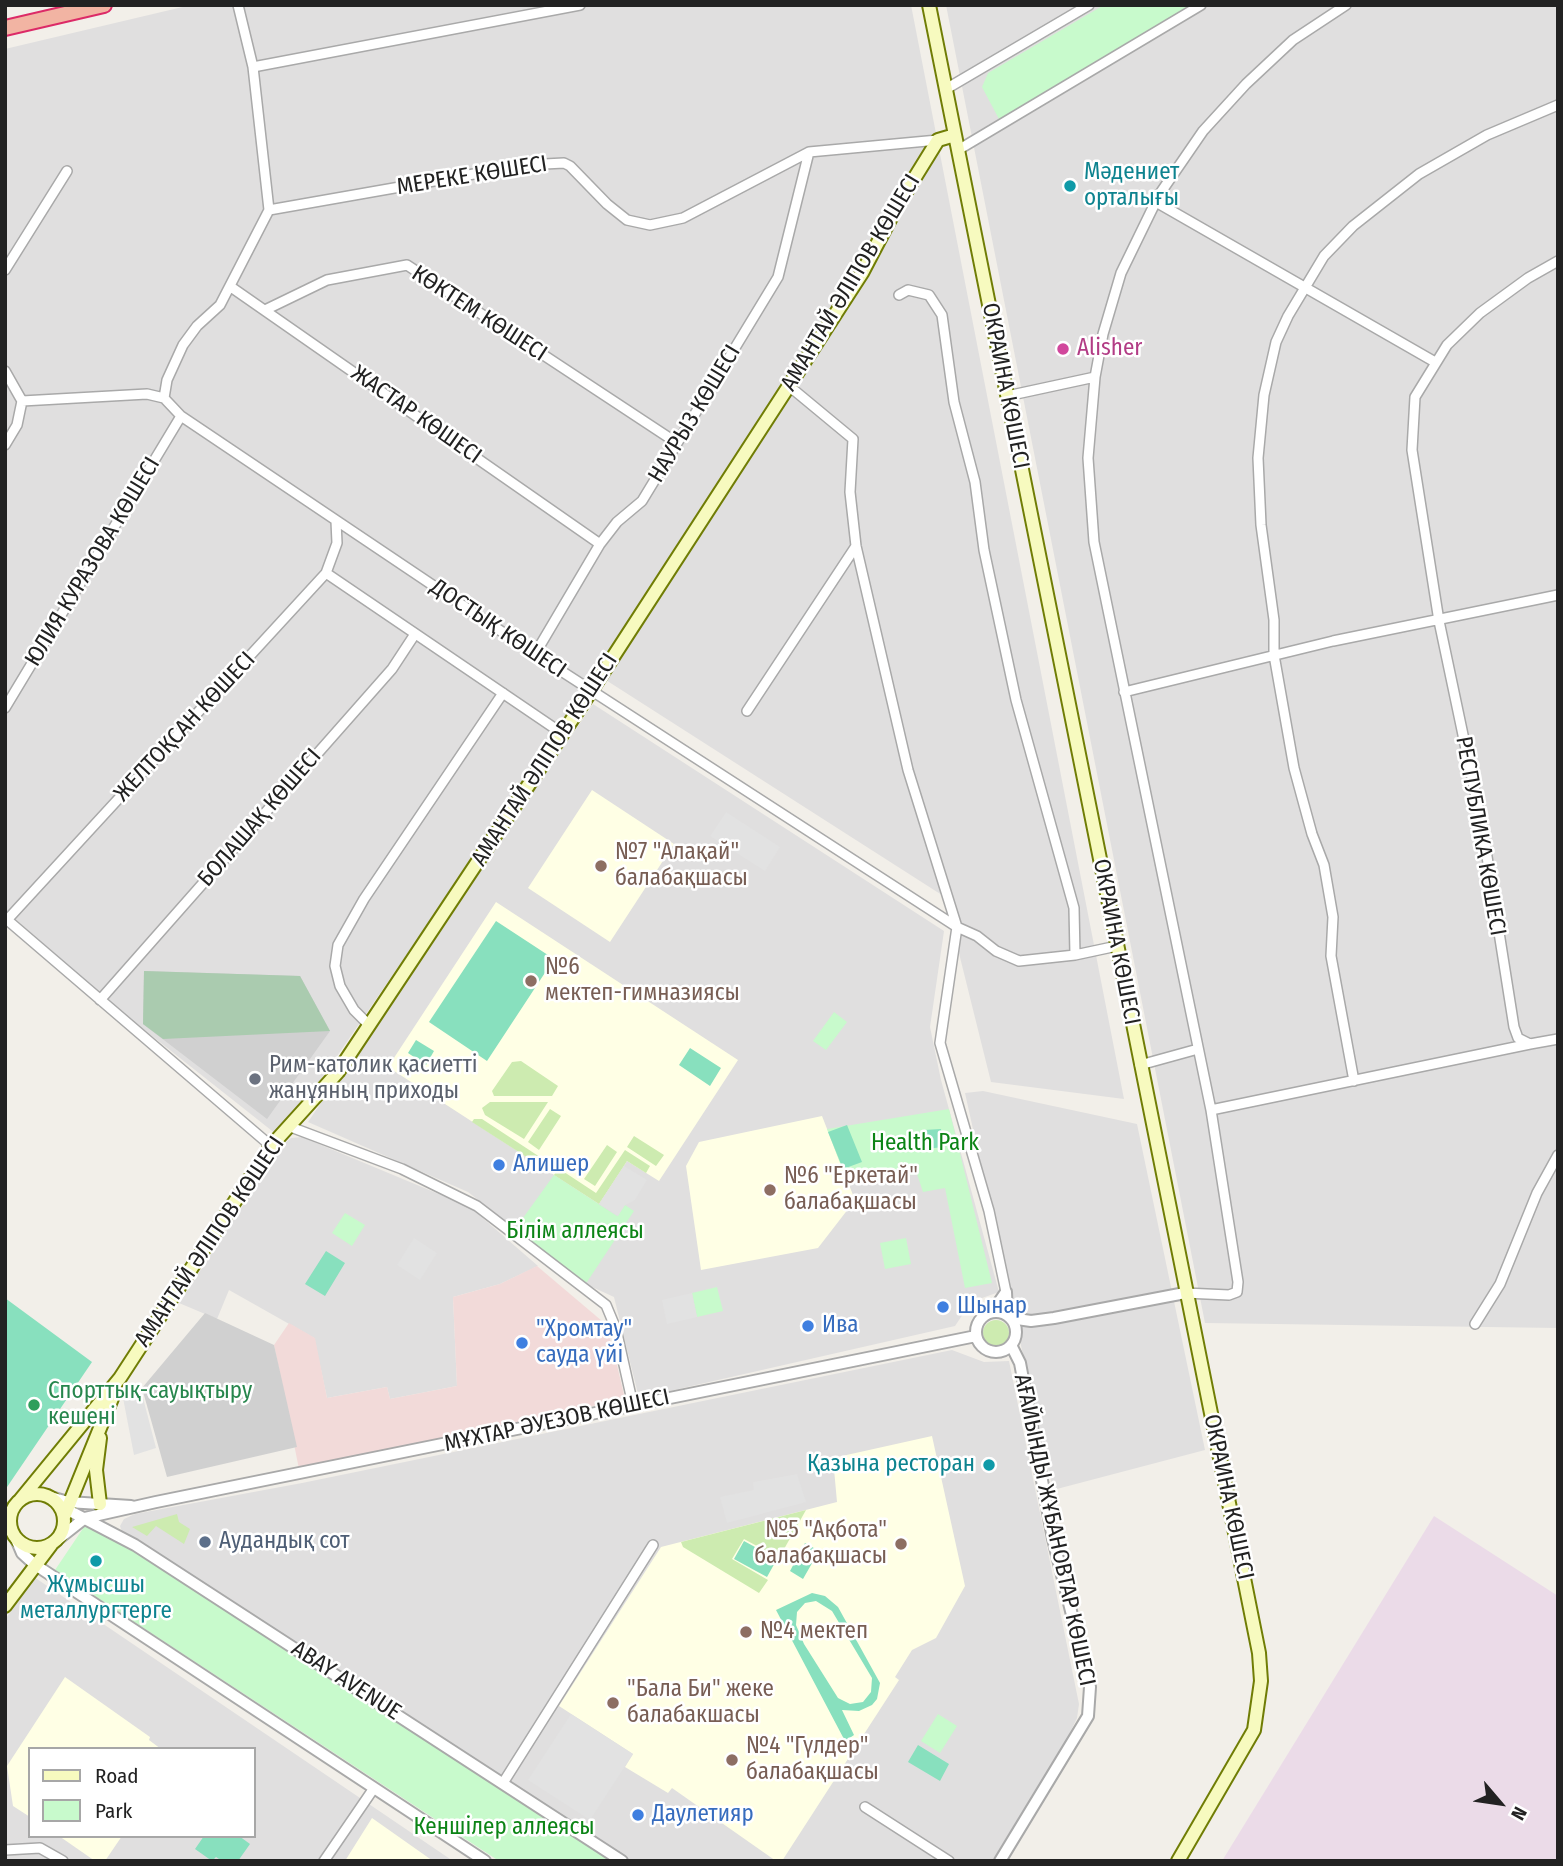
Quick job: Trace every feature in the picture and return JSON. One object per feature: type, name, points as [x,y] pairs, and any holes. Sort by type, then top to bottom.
[{"type":"highway","points":[[5,28],[104,5]]},
{"type":"main road","name":"ОКРАИНА КӨШЕСІ","points":[[929,5],[1185,1293],[1255,1631],[1261,1681],[1258,1713],[1245,1750],[1178,1861]]},
{"type":"main road","points":[[939,140],[955,135]]},
{"type":"main road","name":"АМАНТАЙ ӘЛІПОВ КӨШЕСІ","points":[[20,1500],[120,1378],[271,1146],[322,1091],[369,1025],[563,734],[862,273],[896,208],[939,140]]},
{"type":"main road","name":"АМАНТАЙ ӘЛІПОВ КӨШЕСІ","points":[[66,1509],[120,1378]]},
{"type":"main road","points":[[100,1504],[96,1471],[101,1425]]},
{"type":"main road","points":[[5,1606],[34,1564],[54,1542],[66,1509],[47,1496],[33,1494],[20,1500],[8,1520],[16,1539],[36,1548],[54,1542]]},
{"type":"street","points":[[22,401],[147,394],[164,398],[167,380],[183,345],[197,326],[220,305],[231,287],[270,210],[253,67],[238,5]]},
{"type":"street","points":[[253,67],[580,5]]},
{"type":"street","points":[[946,89],[1089,5]]},
{"type":"street","points":[[958,150],[1201,5]]},
{"type":"street","points":[[992,1312],[1031,1321],[1185,1293],[1228,1295],[1237,1292],[1211,1110],[1094,542],[1088,458],[1103,334],[1121,273],[1156,202],[1203,131],[1246,84],[1293,40],[1346,5]]},
{"type":"street","points":[[1354,1081],[1331,956],[1334,917],[1324,865],[1312,835],[1294,768],[1274,655],[1274,620],[1261,525],[1259,445],[1264,395],[1276,342],[1305,286],[1324,256],[1353,226],[1419,174],[1487,135],[1558,105]]},
{"type":"street","name":"МЕРЕКЕ КӨШЕСІ","points":[[270,210],[525,165],[564,163],[627,220],[650,225],[683,218],[809,152],[939,140]]},
{"type":"street","name":"НАУРЫЗ КӨШЕСІ","points":[[535,654],[600,544],[617,522],[642,501],[778,277],[809,152]]},
{"type":"street","points":[[5,270],[67,171]]},
{"type":"street","points":[[1156,202],[1435,362]]},
{"type":"street","name":"РЕСПУБЛИКА КӨШЕСІ","points":[[1530,1044],[1518,1038],[1514,1027],[1482,825],[1439,621],[1412,450],[1415,397],[1447,345],[1480,313],[1528,278],[1558,261]]},
{"type":"street","name":"КӨКТЕМ КӨШЕСІ","points":[[265,310],[327,280],[407,265],[677,443]]},
{"type":"street","name":"ЖАСТАР КӨШЕСІ","points":[[231,287],[600,544]]},
{"type":"street","points":[[899,295],[908,290],[929,295],[942,315],[954,402],[975,482],[984,550],[1016,700],[1074,908],[1075,955]]},
{"type":"street","points":[[5,371],[22,401],[17,425],[5,445]]},
{"type":"street","points":[[1007,396],[1096,377]]},
{"type":"street","points":[[789,386],[853,439],[850,492],[856,546],[908,770],[957,927],[940,1043],[989,1211],[1006,1292],[1008,1317],[1016,1331]]},
{"type":"street","name":"ДОСТЫҚ КӨШЕСІ","points":[[164,398],[181,416],[535,654],[1006,957],[1019,961],[1075,955],[1116,946]]},
{"type":"street","name":"ЮЛИЯ КУРАЗОВА КӨШЕСІ","points":[[5,708],[181,416]]},
{"type":"street","name":"ЖЕЛТОҚСАН КӨШЕСІ","points":[[6,919],[326,573],[337,542],[336,521]]},
{"type":"street","points":[[747,711],[856,546]]},
{"type":"street","points":[[326,573],[563,734]]},
{"type":"street","points":[[1124,692],[1274,655],[1558,595]]},
{"type":"street","name":"БОЛАШАҚ КӨШЕСІ","points":[[100,1000],[392,669],[415,634]]},
{"type":"street","points":[[369,1025],[354,1010],[340,986],[335,966],[338,944],[364,899],[503,693]]},
{"type":"street","points":[[6,919],[271,1146]]},
{"type":"street","points":[[1211,1110],[1558,1039]]},
{"type":"street","points":[[1140,1065],[1198,1049]]},
{"type":"street","points":[[288,1126],[402,1169],[477,1206],[606,1305],[616,1329],[633,1405]]},
{"type":"street","points":[[1475,1324],[1500,1284],[1537,1194],[1556,1161]]},
{"type":"street","points":[[1006,1292],[992,1312],[981,1319],[976,1336],[985,1349],[1001,1352],[1011,1345],[1016,1331],[1031,1321]]},
{"type":"street","name":"МҰХТАР ӘУЕЗОВ КӨШЕСІ","points":[[54,1542],[85,1518],[138,1506],[976,1336]]},
{"type":"street","name":"АҒАЙЫНДЫ ЖҰБАНОВТАР КӨШЕСІ","points":[[1000,1861],[1088,1716],[1090,1687],[1054,1539],[1020,1363],[1011,1345]]},
{"type":"street","name":"МҰХТАР ӘУЕЗОВ КӨШЕСІ","points":[[66,1509],[100,1504],[138,1506]]},
{"type":"street","name":"ABAY AVENUE","points":[[66,1509],[114,1532],[622,1861]]},
{"type":"street","points":[[114,1532],[121,1512]]},
{"type":"street","points":[[16,1539],[22,1553],[34,1564],[485,1861]]},
{"type":"street","points":[[503,1783],[653,1545]]},
{"type":"street","points":[[324,1861],[374,1788]]},
{"type":"street","points":[[865,1807],[949,1861]]},
{"type":"street","points":[[5,1850],[40,1848],[63,1861]]},
{"type":"shaded area","points":[[191,5],[911,5],[1124,1099],[991,1082],[945,897],[598,675],[281,1138],[123,1013],[5,910],[5,49]]},
{"type":"shaded area","points":[[946,5],[1558,5],[1558,1328],[1205,1323]]},
{"type":"shaded area","points":[[593,704],[944,931],[930,1027],[941,1080],[999,1292],[982,1298],[965,1311],[955,1326],[639,1398],[614,1297],[590,1286],[468,1192],[308,1122]]},
{"type":"shaded area","name":"№7 \"Алақай\" балабақшасы","points":[[592,790],[674,844],[610,942],[528,888]]},
{"type":"shaded area","points":[[726,812],[780,847],[765,871],[710,836]]},
{"type":"shaded area","name":"№6 мектеп-гимназиясы","points":[[496,902],[738,1060],[659,1181],[627,1161],[599,1204],[388,1067]]},
{"type":"shaded area","name":"Рим-католик қасиетті жанұяның приходы","points":[[144,971],[300,976],[330,1031],[267,1119],[143,1024]]},
{"type":"shaded area","points":[[144,971],[300,976],[330,1031],[163,1039],[143,1024]]},
{"type":"shaded area","points":[[983,1091],[1137,1124],[1205,1450],[1053,1490],[965,1093]]},
{"type":"shaded area","name":"№6 \"Еркетай\" балабақшасы","points":[[822,1116],[853,1195],[852,1204],[818,1248],[701,1270],[686,1166],[699,1142]]},
{"type":"shaded area","points":[[302,1137],[470,1207],[538,1266],[500,1284],[453,1297],[457,1386],[390,1399],[387,1387],[327,1398],[314,1338],[229,1290],[217,1319],[179,1303],[282,1146],[291,1138]]},
{"type":"shaded area","points":[[624,1166],[647,1180],[635,1200],[625,1205],[618,1216],[599,1204]]},
{"type":"shaded area","points":[[414,1238],[437,1253],[420,1280],[397,1265]]},
{"type":"shaded area","points":[[537,1266],[602,1321],[612,1344],[625,1399],[299,1469],[274,1345],[289,1323],[315,1338],[327,1398],[387,1387],[390,1399],[457,1386],[453,1297],[500,1284]]},
{"type":"shaded area","points":[[692,1293],[697,1317],[667,1324],[662,1300]]},
{"type":"shaded area","points":[[205,1313],[274,1345],[297,1447],[167,1477],[142,1388]]},
{"type":"shaded area","points":[[952,1350],[984,1362],[1009,1361],[1079,1704],[1077,1718],[1066,1741],[992,1861],[631,1861],[122,1532],[120,1526],[124,1519],[135,1514],[302,1483]]},
{"type":"shaded area","points":[[142,1394],[156,1448],[134,1455],[123,1398]]},
{"type":"shaded area","points":[[932,1436],[965,1586],[936,1638],[912,1650],[895,1677],[899,1680],[782,1861],[776,1861],[672,1788],[668,1793],[625,1767],[633,1754],[559,1706],[661,1547],[837,1502],[833,1458]]},
{"type":"shaded area","points":[[797,1474],[806,1502],[727,1523],[720,1497],[754,1490],[753,1482]]},
{"type":"shaded area","points":[[1434,1516],[1558,1596],[1558,1861],[1222,1861]]},
{"type":"shaded area","points":[[34,1577],[453,1861],[5,1861],[5,1620]]},
{"type":"shaded area","points":[[65,1677],[150,1737],[149,1740],[158,1747],[28,1747],[28,1816],[13,1806],[7,1766]]},
{"type":"shaded area","points":[[571,1714],[633,1754],[590,1820],[528,1780]]},
{"type":"shaded area","points":[[372,1818],[433,1861],[345,1861]]},
{"type":"shaded area","points":[[62,1838],[121,1838],[105,1861],[95,1861]]},
{"type":"green space","points":[[1104,5],[1197,5],[1000,121],[982,87],[988,73]]},
{"type":"green space","points":[[496,921],[554,959],[487,1061],[429,1022]]},
{"type":"green space","points":[[834,1012],[847,1022],[826,1050],[813,1041]]},
{"type":"green space","points":[[416,1040],[434,1051],[426,1065],[408,1053]]},
{"type":"green space","points":[[690,1048],[721,1068],[710,1086],[679,1065]]},
{"type":"green space","points":[[521,1061],[558,1086],[552,1096],[494,1096],[492,1091],[512,1062]]},
{"type":"green space","points":[[490,1102],[548,1102],[524,1139],[485,1115],[482,1108]]},
{"type":"green space","points":[[550,1109],[561,1116],[539,1150],[528,1142]]},
{"type":"green space","name":"Health Park","points":[[949,1109],[992,1283],[965,1288],[945,1188],[923,1192],[917,1174],[848,1184],[827,1129]]},
{"type":"green space","points":[[474,1119],[482,1119],[546,1161],[542,1167],[472,1122]]},
{"type":"green space","points":[[847,1125],[862,1162],[843,1169],[828,1132]]},
{"type":"green space","points":[[941,1129],[943,1147],[926,1149],[924,1130]]},
{"type":"green space","points":[[634,1136],[664,1155],[656,1166],[627,1147]]},
{"type":"green space","points":[[607,1145],[617,1152],[595,1186],[584,1179]]},
{"type":"green space","points":[[625,1150],[650,1166],[646,1173],[627,1161],[599,1204],[554,1175],[558,1168],[596,1193]]},
{"type":"green space","name":"Білім аллеясы","points":[[554,1175],[617,1216],[625,1205],[634,1211],[587,1282],[583,1282],[515,1229]]},
{"type":"green space","points":[[345,1213],[365,1225],[352,1246],[332,1233]]},
{"type":"green space","points":[[906,1238],[911,1264],[885,1269],[880,1243]]},
{"type":"green space","points":[[326,1251],[345,1263],[325,1296],[305,1284]]},
{"type":"green space","points":[[717,1287],[723,1311],[697,1317],[692,1293]]},
{"type":"green space","name":"Спорттық-сауықтыру кешені","points":[[5,1298],[92,1362],[5,1490]]},
{"type":"green space","points":[[996,1320],[1005,1324],[1009,1333],[1005,1342],[996,1346],[987,1342],[983,1333],[987,1324]]},
{"type":"green space","points":[[806,1510],[779,1558],[744,1539],[732,1559],[768,1580],[759,1593],[683,1547],[681,1542]]},
{"type":"green space","points":[[177,1514],[179,1522],[190,1529],[184,1544],[156,1526],[147,1536],[132,1527]]},
{"type":"green space","name":"Кеншілер аллеясы","points":[[88,1521],[611,1861],[499,1861],[55,1570]]},
{"type":"green space","points":[[744,1541],[777,1559],[767,1577],[734,1559]]},
{"type":"green space","points":[[805,1543],[819,1551],[803,1579],[790,1571]]},
{"type":"green space","points":[[812,1593],[825,1596],[838,1607],[880,1683],[877,1699],[872,1705],[859,1711],[842,1710],[854,1735],[845,1741],[776,1610]],"holes":[[[816,1601],[832,1611],[872,1678],[871,1692],[863,1702],[850,1704],[838,1698],[804,1644],[796,1625],[797,1612],[805,1603]]]},
{"type":"green space","points":[[938,1714],[957,1726],[940,1753],[921,1741]]},
{"type":"green space","points":[[918,1745],[949,1764],[940,1781],[908,1762]]},
{"type":"green space","points":[[203,1838],[242,1838],[250,1844],[238,1861],[222,1861],[216,1857],[212,1861],[195,1849]]},
{"type":"place","name":"Мәдениет орталығы","points":[[1070,186]]},
{"type":"place","name":"Alisher","points":[[1063,349]]},
{"type":"place","name":"№7 \"Алақай\" балабақшасы","points":[[601,866]]},
{"type":"place","name":"№6 мектеп-гимназиясы","points":[[531,981]]},
{"type":"place","name":"Рим-католик қасиетті жанұяның приходы","points":[[255,1079]]},
{"type":"place","name":"Алишер","points":[[499,1165]]},
{"type":"place","name":"№6 \"Еркетай\" балабақшасы","points":[[770,1190]]},
{"type":"place","name":"Шынар","points":[[943,1307]]},
{"type":"place","name":"Ива","points":[[808,1326]]},
{"type":"place","name":"\"Хромтау\" сауда үйі","points":[[522,1343]]},
{"type":"place","name":"Спорттық-сауықтыру кешені","points":[[34,1405]]},
{"type":"place","name":"Қазына ресторан","points":[[989,1465]]},
{"type":"place","name":"Аудандық сот","points":[[205,1542]]},
{"type":"place","name":"№5 \"Ақбота\" балабақшасы","points":[[901,1544]]},
{"type":"place","name":"Жұмысшы металлургтерге","points":[[96,1561]]},
{"type":"place","name":"№4 мектеп","points":[[746,1632]]},
{"type":"place","name":"\"Бала Би\" жеке балабакшасы","points":[[613,1703]]},
{"type":"place","name":"№4 \"Гүлдер\" балабақшасы","points":[[732,1760]]},
{"type":"place","name":"Даулетияр","points":[[638,1815]]}]
